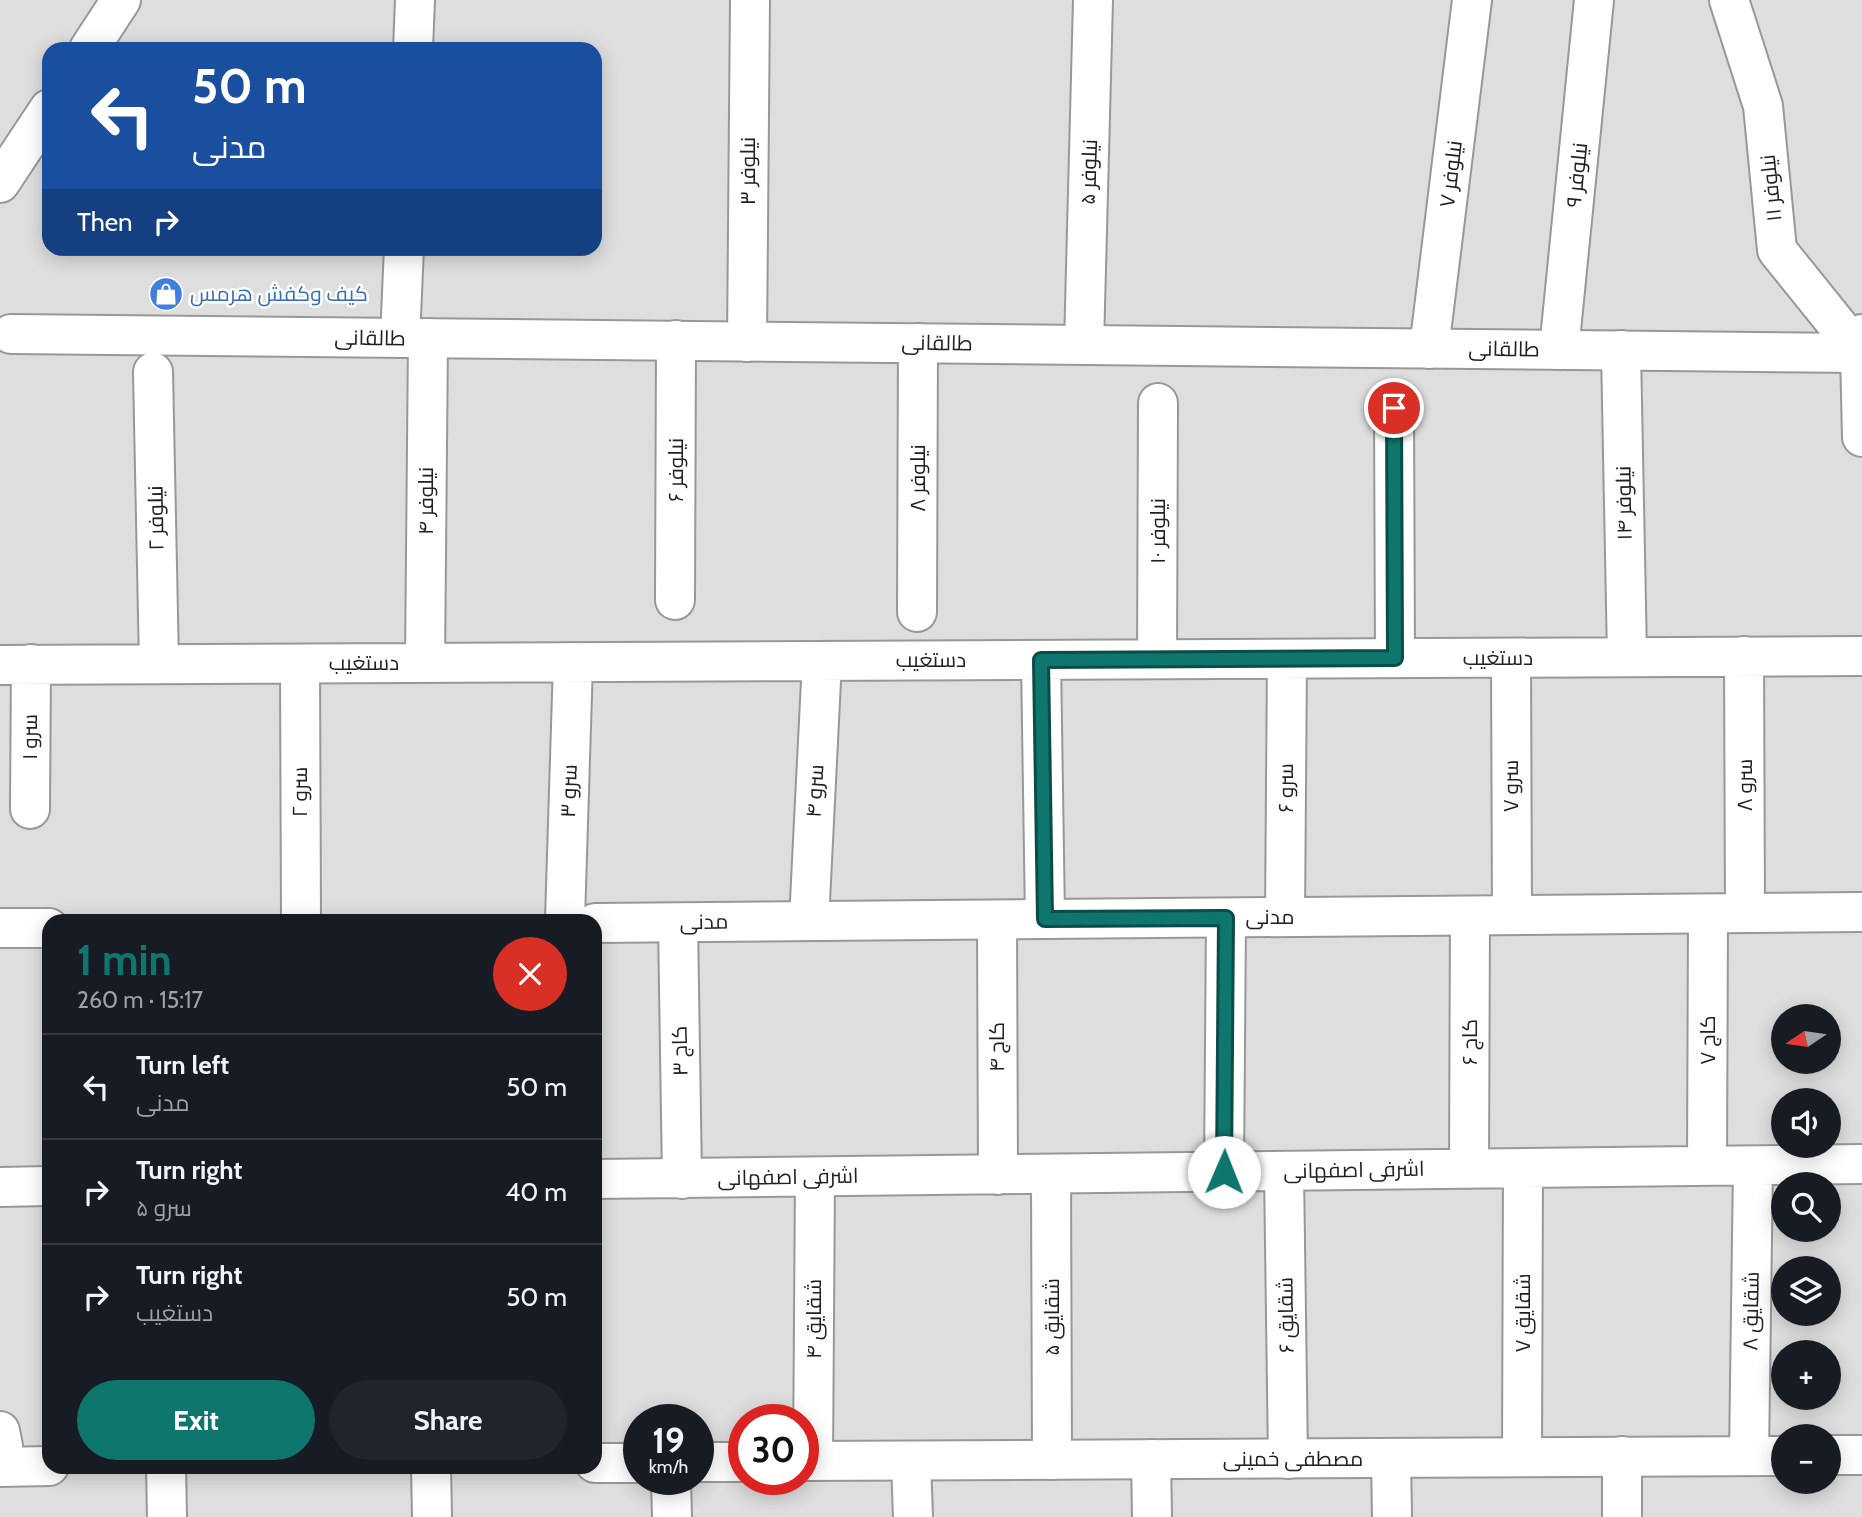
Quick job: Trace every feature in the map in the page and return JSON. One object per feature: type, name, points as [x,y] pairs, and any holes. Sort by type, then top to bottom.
[{"type":"street","points":[[94,42],[121,0]]},
{"type":"street","points":[[412,42],[415,0]]},
{"type":"street","name":"نیلوفر ۳","points":[[747,342],[750,0]]},
{"type":"street","name":"نیلوفر ۵","points":[[1084,345],[1093,0]]},
{"type":"street","name":"نیلوفر ۷","points":[[1429,349],[1472,0]]},
{"type":"street","name":"نیلوفر ۹","points":[[1559,350],[1594,0]]},
{"type":"street","name":"نیلوفر ۱۱","points":[[1728,0],[1763,106],[1777,250],[1861,346]]},
{"type":"street","points":[[0,183],[42,120]]},
{"type":"street","name":"نیلوفر ۴","points":[[405,256],[414,338],[425,663]]},
{"type":"street","name":"طالقانی","points":[[4,336],[1559,350],[1861,346]]},
{"type":"street","name":"نیلوفر ۶","points":[[675,600],[676,341]]},
{"type":"street","name":"نیلوفر ۸","points":[[917,612],[918,343]]},
{"type":"street","points":[[1861,346],[1862,437]]},
{"type":"street","name":"نیلوفر ۱۴","points":[[1621,350],[1627,657]]},
{"type":"street","name":"نیلوفر ۲","points":[[153,372],[159,664]]},
{"type":"street","name":"نیلوفر ۱۰","points":[[1157,659],[1158,403]]},
{"type":"street","points":[[1394,408],[1395,658]]},
{"type":"street","name":"سرو ۸","points":[[1745,656],[1745,913]]},
{"type":"street","name":"دستغیب","points":[[15,665],[1862,656]]},
{"type":"street","name":"سرو ۷","points":[[1511,658],[1511,915]]},
{"type":"street","name":"سرو ۶","points":[[1285,917],[1287,659]]},
{"type":"street","points":[[1041,660],[1045,919]]},
{"type":"street","name":"سرو ۴","points":[[809,921],[822,661]]},
{"type":"street","name":"سرو ۳","points":[[565,914],[573,662]]},
{"type":"street","name":"سرو ۲","points":[[300,664],[301,914]]},
{"type":"street","name":"سرو ۱","points":[[15,665],[30,809]]},
{"type":"street","name":"مدنی","points":[[602,923],[1862,912]]},
{"type":"street","name":"کاج ۷","points":[[1707,1166],[1708,914]]},
{"type":"street","name":"کاج ۶","points":[[1469,1169],[1470,916]]},
{"type":"street","points":[[1224,1172],[1226,918]]},
{"type":"street","name":"کاج ۴","points":[[997,920],[998,1175]]},
{"type":"street","name":"کاج ۳","points":[[678,923],[682,1179]]},
{"type":"street","points":[[0,929],[42,928]]},
{"type":"street","name":"اشرفی اصفهانی","points":[[602,1179],[1862,1164]]},
{"type":"street","name":"شقایق ۸","points":[[1753,1166],[1766,1456]]},
{"type":"street","name":"شقایق ۷","points":[[1522,1457],[1523,1168]]},
{"type":"street","name":"شقایق ۶","points":[[1284,1171],[1288,1459]]},
{"type":"street","name":"شقایق ۵","points":[[1051,1174],[1052,1460]]},
{"type":"street","name":"شقایق ۴","points":[[809,1404],[815,1177]]},
{"type":"street","points":[[0,1187],[42,1186]]},
{"type":"street","points":[[0,1431],[3,1446],[0,1467],[42,1466]]},
{"type":"street","points":[[1841,1455],[1862,1455]]},
{"type":"street","name":"مصطفی خمینی","points":[[819,1461],[1766,1456]]},
{"type":"street","points":[[1622,1457],[1622,1517]]},
{"type":"street","points":[[1391,1458],[1392,1517]]},
{"type":"street","points":[[1151,1459],[1152,1517]]},
{"type":"street","points":[[911,1461],[913,1517]]},
{"type":"street","points":[[602,1463],[623,1463]]},
{"type":"street","points":[[166,1474],[167,1517]]},
{"type":"street","points":[[431,1474],[432,1517]]},
{"type":"street","points":[[672,1495],[673,1517]]},
{"type":"shaded area","points":[[0,0],[1862,0],[1862,1517],[0,1517]]},
{"type":"place","name":"کیف و‌کفش هرمس","points":[[166,294]]},
{"type":"route","points":[[1224,1172],[1226,918],[1045,919],[1041,660],[1395,658],[1394,408]]}]
